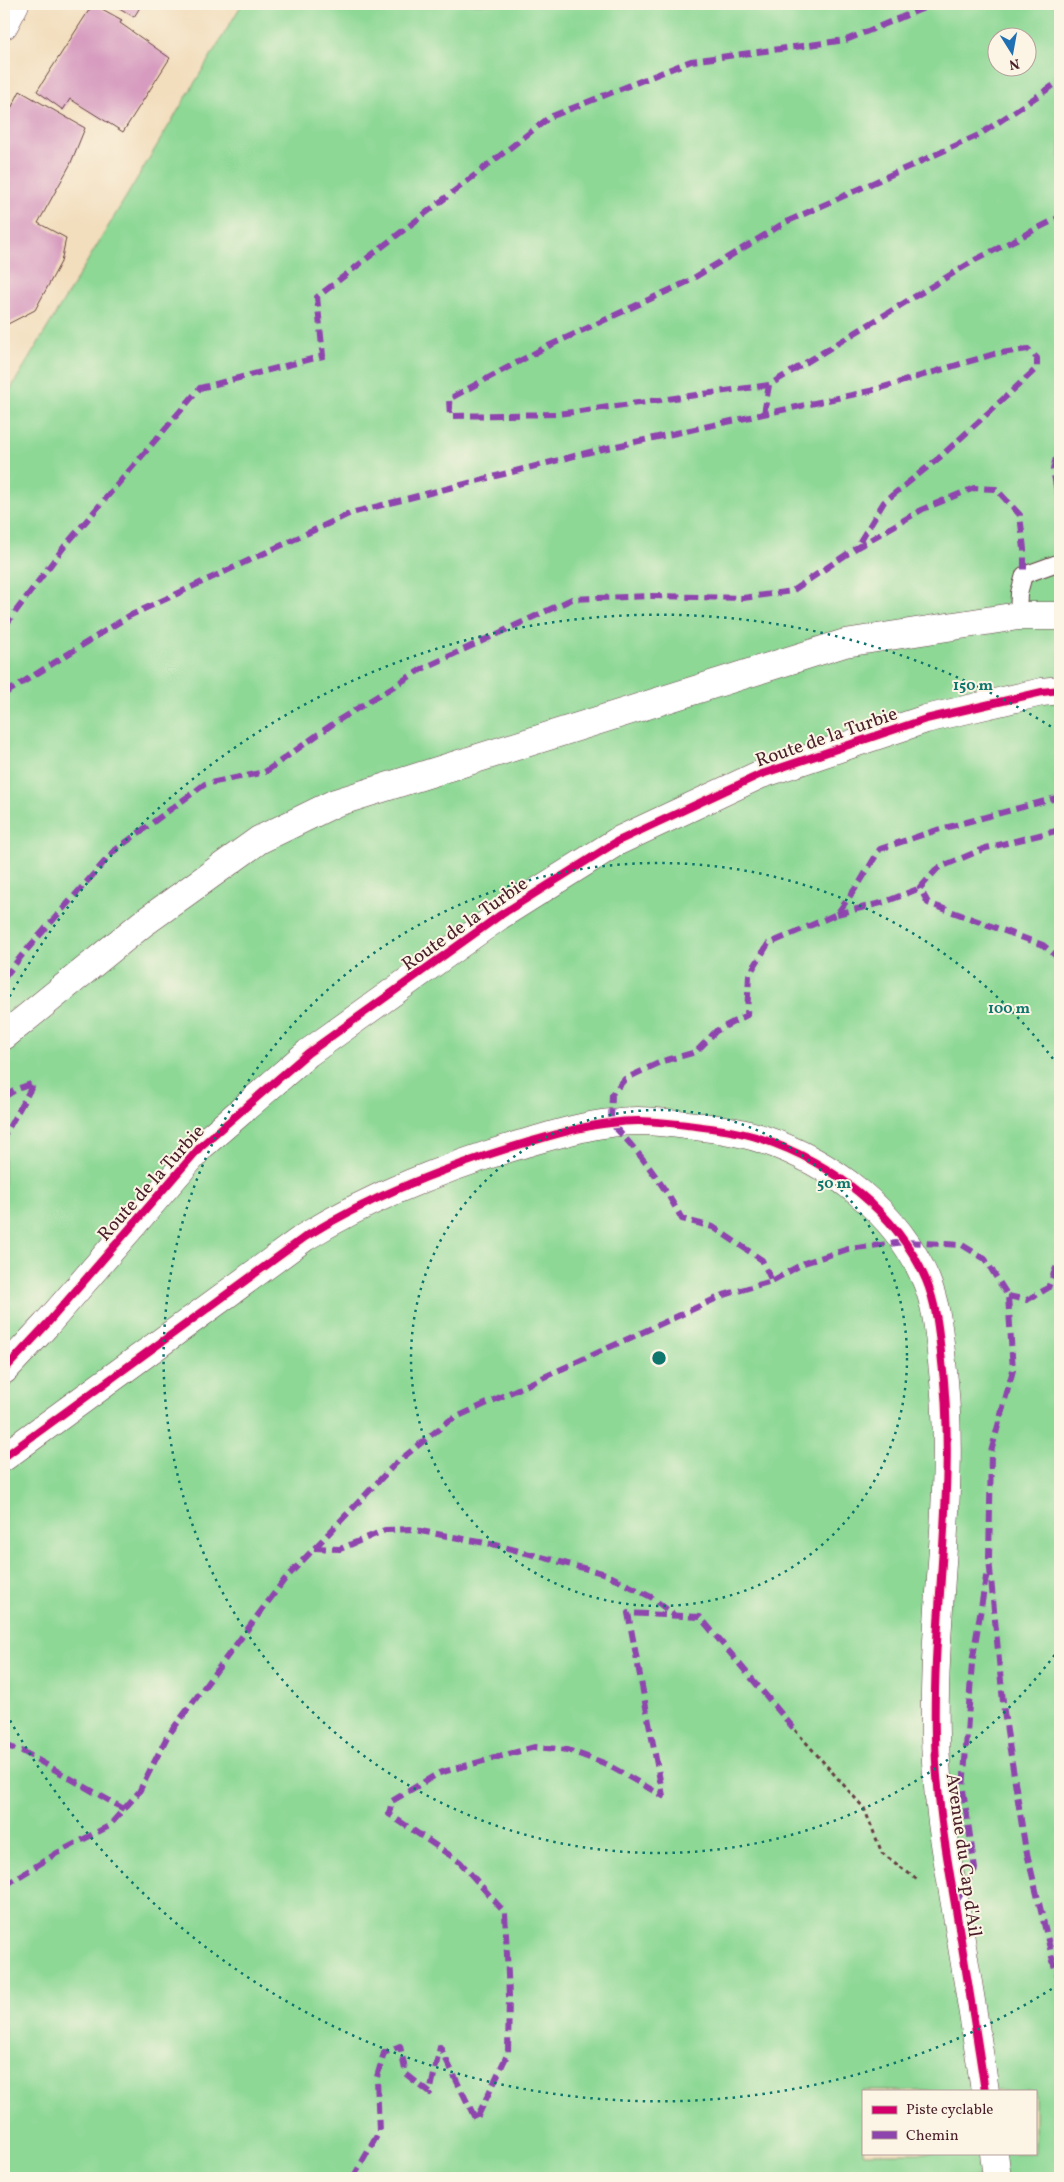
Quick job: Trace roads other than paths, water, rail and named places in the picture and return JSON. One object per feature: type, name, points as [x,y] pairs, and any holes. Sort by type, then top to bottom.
[{"type":"street","points":[[4,25],[15,4]]},
{"type":"street","points":[[4,1036],[142,924],[260,840],[335,803],[845,643],[1018,616],[1060,616]]},
{"type":"street","name":"Route de la Turbie","points":[[4,1370],[46,1325],[201,1146],[308,1053],[499,916],[618,841],[759,775],[926,719],[1042,692],[1060,690]]},
{"type":"street","name":"Avenue du Cap d'Ail","points":[[4,1457],[305,1237],[385,1194],[436,1172],[488,1154],[556,1134],[611,1123],[655,1121],[705,1127],[760,1138],[806,1157],[846,1181],[880,1212],[904,1242],[926,1279],[937,1317],[946,1390],[946,1473],[935,1670],[935,1738],[939,1808],[986,2090]]},
{"type":"street","points":[[994,2154],[997,2178]]},
{"type":"lane","points":[[1018,616],[1019,593],[1024,575],[1060,562]]}]
